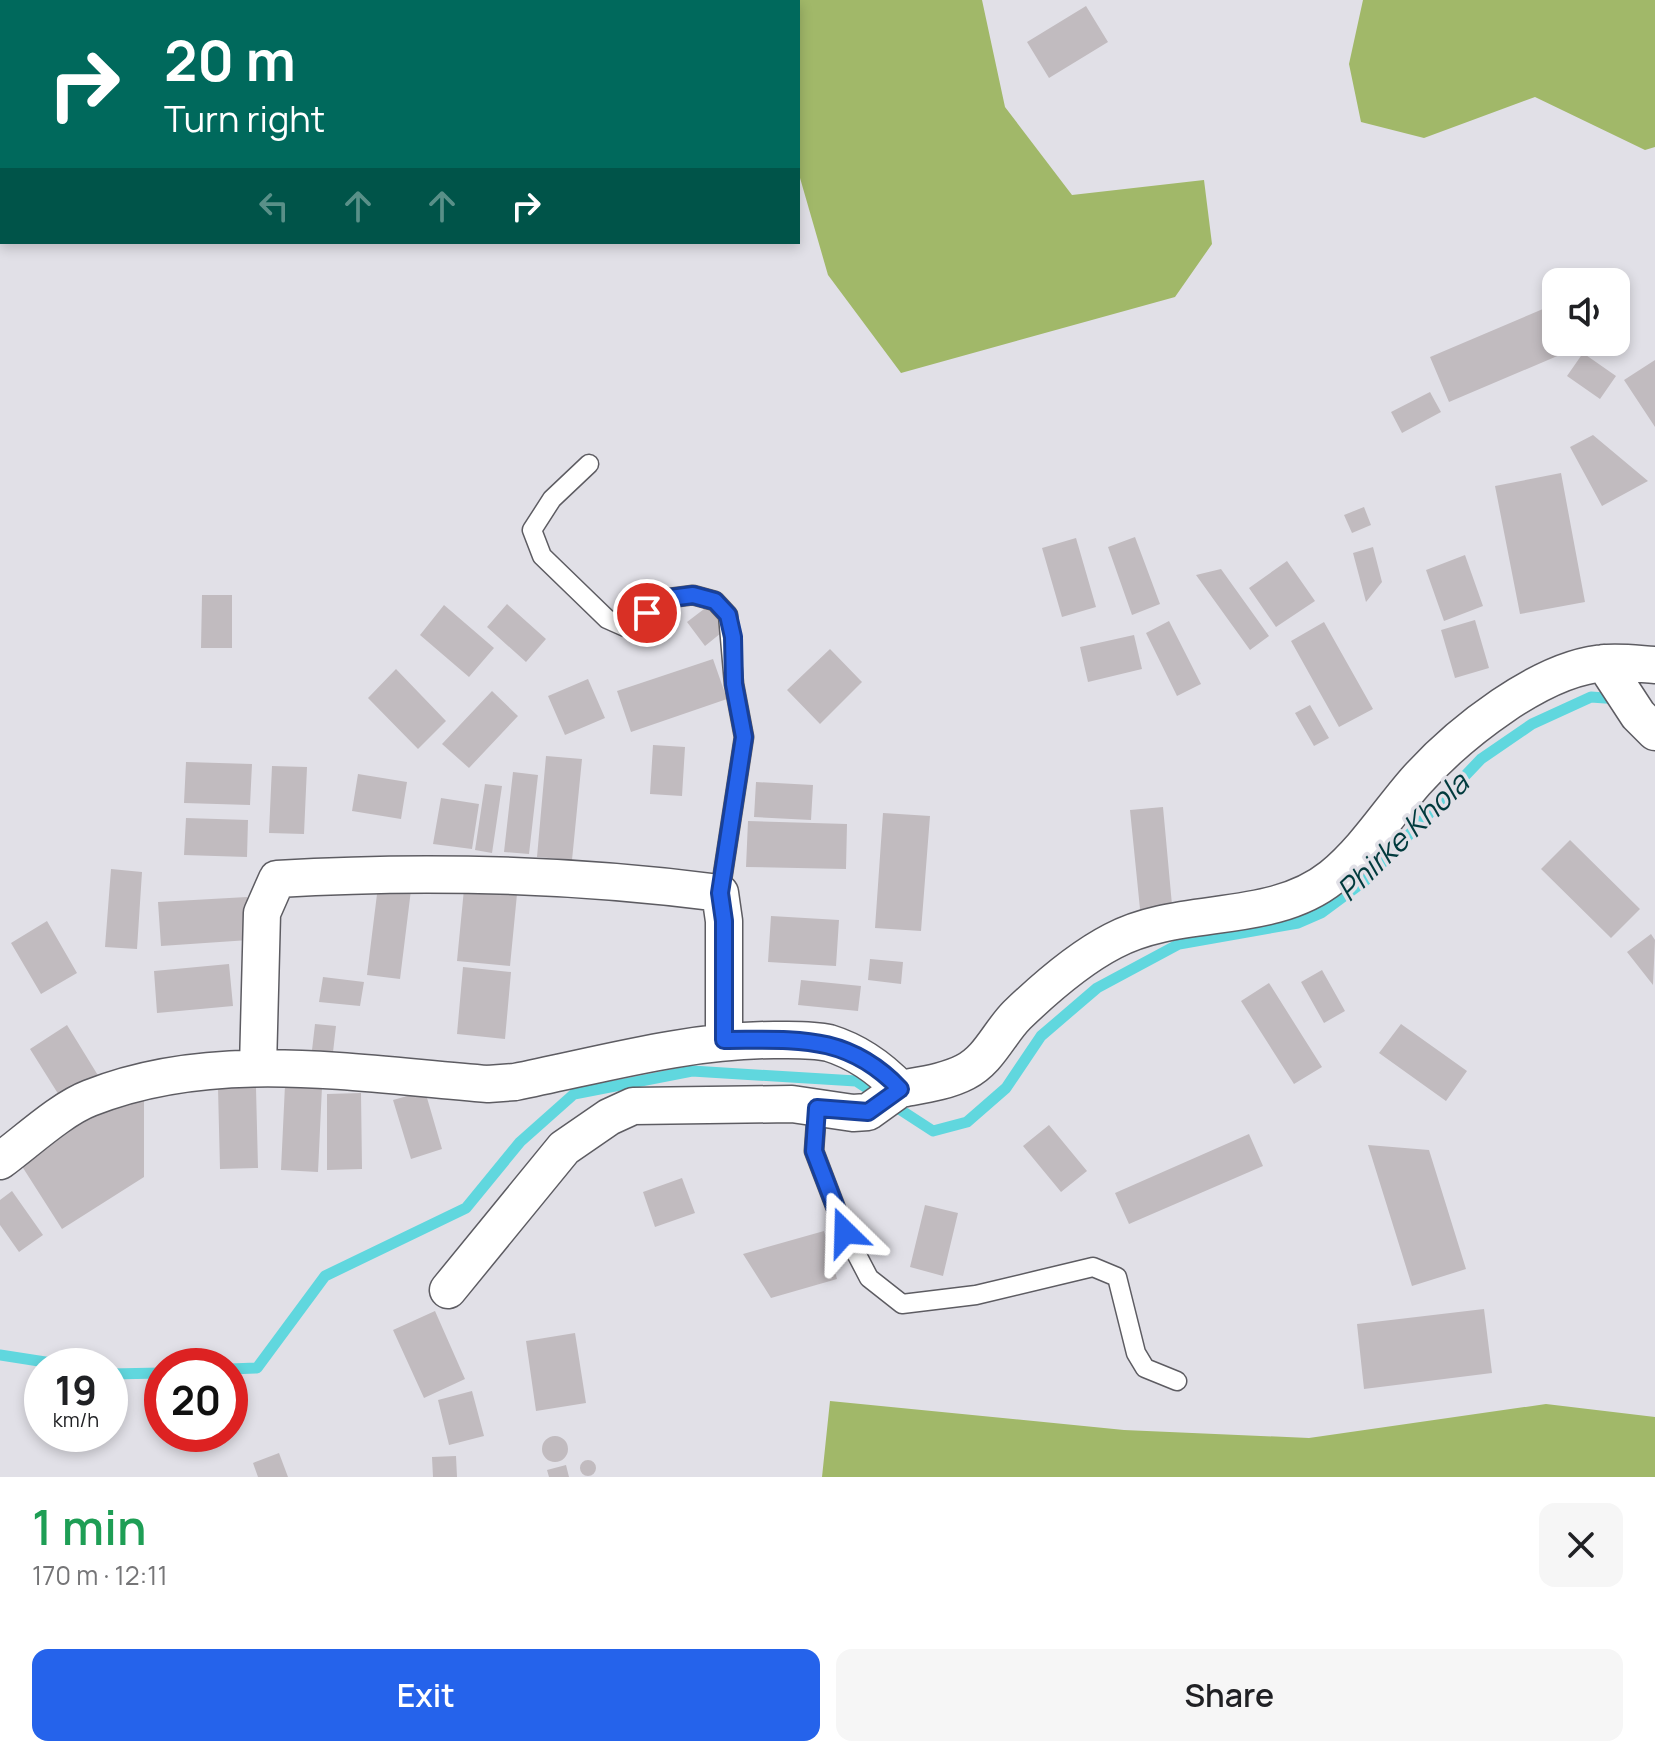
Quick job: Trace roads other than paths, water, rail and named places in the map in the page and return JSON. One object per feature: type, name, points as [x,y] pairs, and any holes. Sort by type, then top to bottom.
[{"type":"street","points":[[448,1290],[542,1171],[564,1148],[609,1117],[633,1106],[732,1102],[868,1112],[900,1089],[965,1072],[989,1051],[1016,1016],[1114,940],[1185,918],[1245,910],[1293,897],[1331,878],[1391,816],[1414,783],[1465,732],[1540,682],[1604,663],[1655,665]]},
{"type":"street","points":[[1604,663],[1639,714]]},
{"type":"street","points":[[258,1067],[262,913],[277,879],[441,874],[550,876],[720,893],[724,921],[724,1040]]},
{"type":"street","points":[[0,1161],[87,1098],[162,1077],[258,1067],[488,1084],[515,1082],[724,1040],[827,1042],[873,1064],[900,1089]]},
{"type":"lane","points":[[589,464],[552,499],[532,530],[542,556],[607,619],[625,627],[670,598],[682,596],[693,595],[715,601],[728,615],[734,684],[744,737],[720,893]]},
{"type":"lane","points":[[817,1108],[814,1151],[845,1232],[869,1278],[902,1304],[976,1295],[1093,1267],[1117,1277],[1136,1353],[1145,1368],[1177,1381]]},
{"type":"waterway","name":"Phirke Khola","points":[[248,1368],[257,1368],[325,1276],[466,1208],[520,1142],[574,1094],[692,1071],[856,1081],[933,1131],[967,1122],[1006,1088],[1041,1036],[1097,988],[1179,944],[1298,923],[1321,913],[1367,879],[1481,759],[1532,724],[1591,697],[1619,699]]},
{"type":"waterway","name":"Phirke Khola","points":[[0,1355],[24,1359]]},
{"type":"waterway","name":"Phirke Khola","points":[[128,1374],[144,1373]]}]
